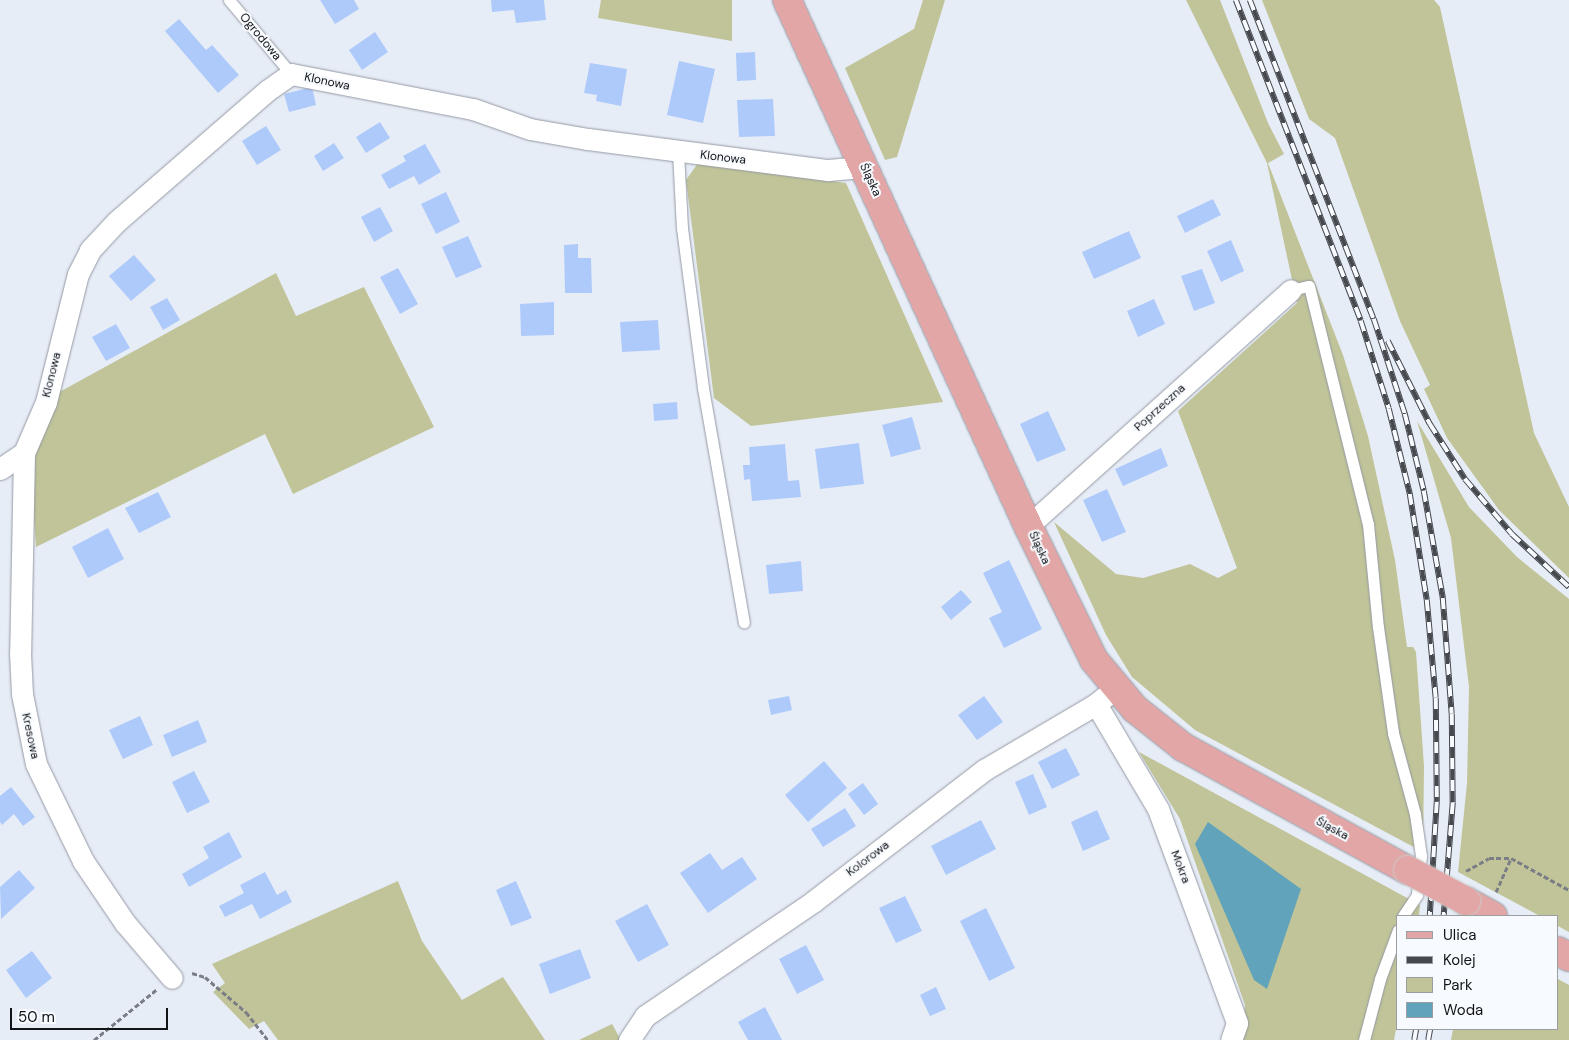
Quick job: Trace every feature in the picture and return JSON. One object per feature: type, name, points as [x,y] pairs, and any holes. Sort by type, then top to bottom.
[{"type":"main road","name":"Śląska","points":[[787,0],[1106,696],[1204,761],[1466,901],[1493,907]]},
{"type":"street","name":"Klonowa","points":[[24,453],[46,402],[78,274],[90,250],[145,197],[268,90],[291,74],[473,109],[530,129],[678,152],[828,170],[865,167]]},
{"type":"street","name":"Poprzeczna","points":[[1028,526],[1291,290]]},
{"type":"street","points":[[0,469],[24,453]]},
{"type":"street","name":"Kresowa","points":[[24,453],[20,653],[22,694],[36,764],[83,861],[125,923],[172,978]]},
{"type":"street","name":"Kolorowa","points":[[629,1040],[645,1016],[814,901],[984,770],[1106,696]]},
{"type":"street","name":"Mokra","points":[[1106,696],[1158,809],[1237,1023],[1232,1040]]},
{"type":"lane","name":"Ogrodowa","points":[[229,0],[291,74]]},
{"type":"lane","points":[[678,152],[682,228],[703,388],[744,622]]},
{"type":"lane","points":[[1291,290],[1309,286],[1368,524],[1378,627],[1393,733],[1415,814],[1420,856],[1417,895],[1404,915]]},
{"type":"lane","points":[[1364,1040],[1380,979],[1396,935]]},
{"type":"path","points":[[1466,871],[1489,858],[1511,858],[1569,890]]},
{"type":"path","points":[[1493,907],[1511,858]]},
{"type":"path","points":[[94,1040],[172,978],[191,973],[205,977],[246,1012],[268,1040]]},
{"type":"green space","points":[[601,0],[732,0],[732,41],[598,18]]},
{"type":"green space","points":[[923,0],[945,0],[897,157],[885,160],[845,68],[914,29]]},
{"type":"green space","points":[[1186,0],[1220,0],[1268,123],[1284,154],[1268,163],[1343,355],[1368,436],[1395,560],[1407,647],[1413,647],[1416,652],[1424,766],[1423,852],[1195,730],[1132,677],[1106,635],[1054,522],[1116,574],[1143,578],[1190,564],[1218,578],[1237,568],[1178,411],[1297,303],[1267,163]]},
{"type":"green space","points":[[1262,0],[1434,0],[1440,7],[1534,433],[1569,507],[1569,578],[1499,510],[1447,438],[1424,389],[1430,385],[1400,321],[1335,138],[1309,119]]},
{"type":"green space","points":[[698,163],[846,183],[943,402],[751,426],[714,398],[686,180]]},
{"type":"green space","points":[[276,273],[296,316],[364,287],[434,427],[293,494],[265,434],[36,547],[30,460],[54,395]]},
{"type":"green space","points":[[1417,421],[1469,507],[1517,557],[1569,599],[1569,932],[1559,927],[1559,915],[1538,915],[1458,872],[1467,783],[1469,687],[1451,538]]},
{"type":"green space","points":[[1139,752],[1420,905],[1419,915],[1396,915],[1396,1030],[1394,1040],[1241,1040],[1245,1005],[1180,819]]},
{"type":"green space","points":[[398,881],[422,941],[462,1000],[503,977],[545,1040],[278,1040],[264,1021],[249,1029],[213,992],[225,983],[212,964]]},
{"type":"green space","points":[[1559,980],[1569,985],[1569,1040],[1451,1040],[1453,1030],[1559,1030]]},
{"type":"green space","points":[[612,1024],[621,1040],[579,1040]]},
{"type":"water","points":[[1208,822],[1301,889],[1267,989],[1254,980],[1195,844]]},
{"type":"building","points":[[320,0],[354,0],[359,9],[335,24]]},
{"type":"building","points":[[491,0],[544,0],[546,20],[516,23],[514,10],[492,12]]},
{"type":"building","points":[[179,19],[206,50],[212,45],[239,75],[218,93],[165,31]]},
{"type":"building","points":[[375,32],[388,52],[362,70],[349,50]]},
{"type":"building","points":[[755,52],[756,80],[737,81],[736,53]]},
{"type":"building","points":[[679,61],[715,69],[703,123],[667,115]]},
{"type":"building","points":[[590,63],[627,69],[621,106],[596,101],[597,95],[584,93]]},
{"type":"building","points":[[312,87],[316,105],[289,112],[284,94]]},
{"type":"building","points":[[773,99],[775,136],[739,137],[737,100]]},
{"type":"building","points":[[380,122],[390,138],[366,153],[356,137]]},
{"type":"building","points":[[266,126],[281,150],[257,165],[242,141]]},
{"type":"building","points":[[334,143],[344,158],[323,171],[314,156]]},
{"type":"building","points":[[425,144],[441,172],[419,185],[414,176],[389,189],[381,175],[406,161],[403,156]]},
{"type":"building","points":[[446,192],[460,222],[436,234],[421,204]]},
{"type":"building","points":[[1213,199],[1221,215],[1185,233],[1177,216]]},
{"type":"building","points":[[380,207],[393,231],[374,242],[361,217]]},
{"type":"building","points":[[1129,231],[1141,258],[1094,279],[1082,252]]},
{"type":"building","points":[[468,236],[482,267],[456,278],[442,247]]},
{"type":"building","points":[[1231,240],[1244,271],[1221,282],[1207,251]]},
{"type":"building","points":[[578,244],[578,258],[591,258],[592,293],[565,293],[564,245]]},
{"type":"building","points":[[134,255],[156,280],[131,301],[109,276]]},
{"type":"building","points":[[398,268],[418,304],[400,314],[380,277]]},
{"type":"building","points":[[1202,269],[1215,303],[1194,311],[1181,276]]},
{"type":"building","points":[[167,298],[180,320],[163,330],[150,307]]},
{"type":"building","points":[[1154,299],[1165,324],[1138,337],[1127,311]]},
{"type":"building","points":[[554,302],[554,335],[521,336],[520,304]]},
{"type":"building","points":[[658,320],[660,350],[622,352],[620,322]]},
{"type":"building","points":[[116,324],[130,348],[106,361],[92,337]]},
{"type":"building","points":[[677,402],[678,419],[654,421],[653,404]]},
{"type":"building","points":[[1048,411],[1066,450],[1037,462],[1020,424]]},
{"type":"building","points":[[912,417],[921,449],[891,457],[882,425]]},
{"type":"building","points":[[859,443],[864,484],[820,489],[815,449]]},
{"type":"building","points":[[785,444],[788,481],[799,480],[801,497],[752,501],[750,479],[744,480],[743,465],[750,465],[749,447]]},
{"type":"building","points":[[1161,448],[1168,466],[1123,486],[1115,469]]},
{"type":"building","points":[[1107,489],[1126,532],[1102,542],[1083,500]]},
{"type":"building","points":[[158,492],[171,517],[139,533],[125,508]]},
{"type":"building","points":[[108,528],[124,559],[88,578],[72,547]]},
{"type":"building","points":[[1009,560],[1042,629],[1004,648],[989,618],[1002,612],[983,573]]},
{"type":"building","points":[[801,561],[803,591],[769,594],[766,565]]},
{"type":"building","points":[[961,590],[972,602],[951,620],[941,607]]},
{"type":"building","points":[[789,696],[792,710],[771,715],[768,700]]},
{"type":"building","points":[[984,696],[1003,722],[977,740],[958,715]]},
{"type":"building","points":[[140,716],[153,745],[123,759],[109,730]]},
{"type":"building","points":[[198,720],[207,742],[172,757],[163,735]]},
{"type":"building","points":[[1066,748],[1080,775],[1052,789],[1038,762]]},
{"type":"building","points":[[824,761],[847,788],[808,822],[785,795]]},
{"type":"building","points":[[194,771],[210,802],[187,813],[172,782]]},
{"type":"building","points":[[1033,774],[1047,807],[1029,815],[1015,782]]},
{"type":"building","points":[[863,783],[878,804],[864,815],[848,794]]},
{"type":"building","points":[[11,787],[35,817],[23,826],[14,814],[2,825],[0,822],[0,796]]},
{"type":"building","points":[[845,808],[856,826],[823,847],[811,829]]},
{"type":"building","points":[[1097,810],[1110,839],[1083,851],[1071,822]]},
{"type":"building","points":[[981,820],[996,849],[946,875],[931,846]]},
{"type":"building","points":[[229,832],[242,857],[189,887],[182,874],[209,858],[203,847]]},
{"type":"building","points":[[710,853],[722,870],[742,857],[757,879],[708,913],[680,873]]},
{"type":"building","points":[[19,870],[35,888],[1,919],[0,887]]},
{"type":"building","points":[[265,872],[277,895],[286,890],[292,902],[260,919],[252,904],[225,917],[219,906],[244,893],[240,885]]},
{"type":"building","points":[[516,881],[532,918],[511,926],[496,890]]},
{"type":"building","points":[[905,896],[922,931],[896,943],[879,908]]},
{"type":"building","points":[[647,904],[669,945],[638,962],[615,921]]},
{"type":"building","points":[[986,908],[1015,968],[989,981],[960,921]]},
{"type":"building","points":[[806,945],[824,980],[797,994],[779,959]]},
{"type":"building","points":[[580,949],[591,978],[550,994],[539,964]]},
{"type":"building","points":[[32,951],[52,978],[26,998],[6,970]]},
{"type":"building","points":[[936,987],[946,1009],[930,1016],[920,995]]},
{"type":"building","points":[[765,1007],[782,1040],[748,1040],[738,1022]]},
{"type":"railway","points":[[1236,0],[1361,321],[1389,409],[1410,494],[1427,600],[1436,698],[1437,802],[1430,915]]},
{"type":"railway","points":[[1250,0],[1374,319],[1405,414],[1424,491],[1443,598],[1452,714],[1453,803],[1444,915]]},
{"type":"railway","points":[[1388,341],[1430,424],[1465,479],[1512,534],[1569,587]]},
{"type":"railway","points":[[1414,1040],[1416,1030]]},
{"type":"railway","points":[[1428,1040],[1430,1030]]}]
